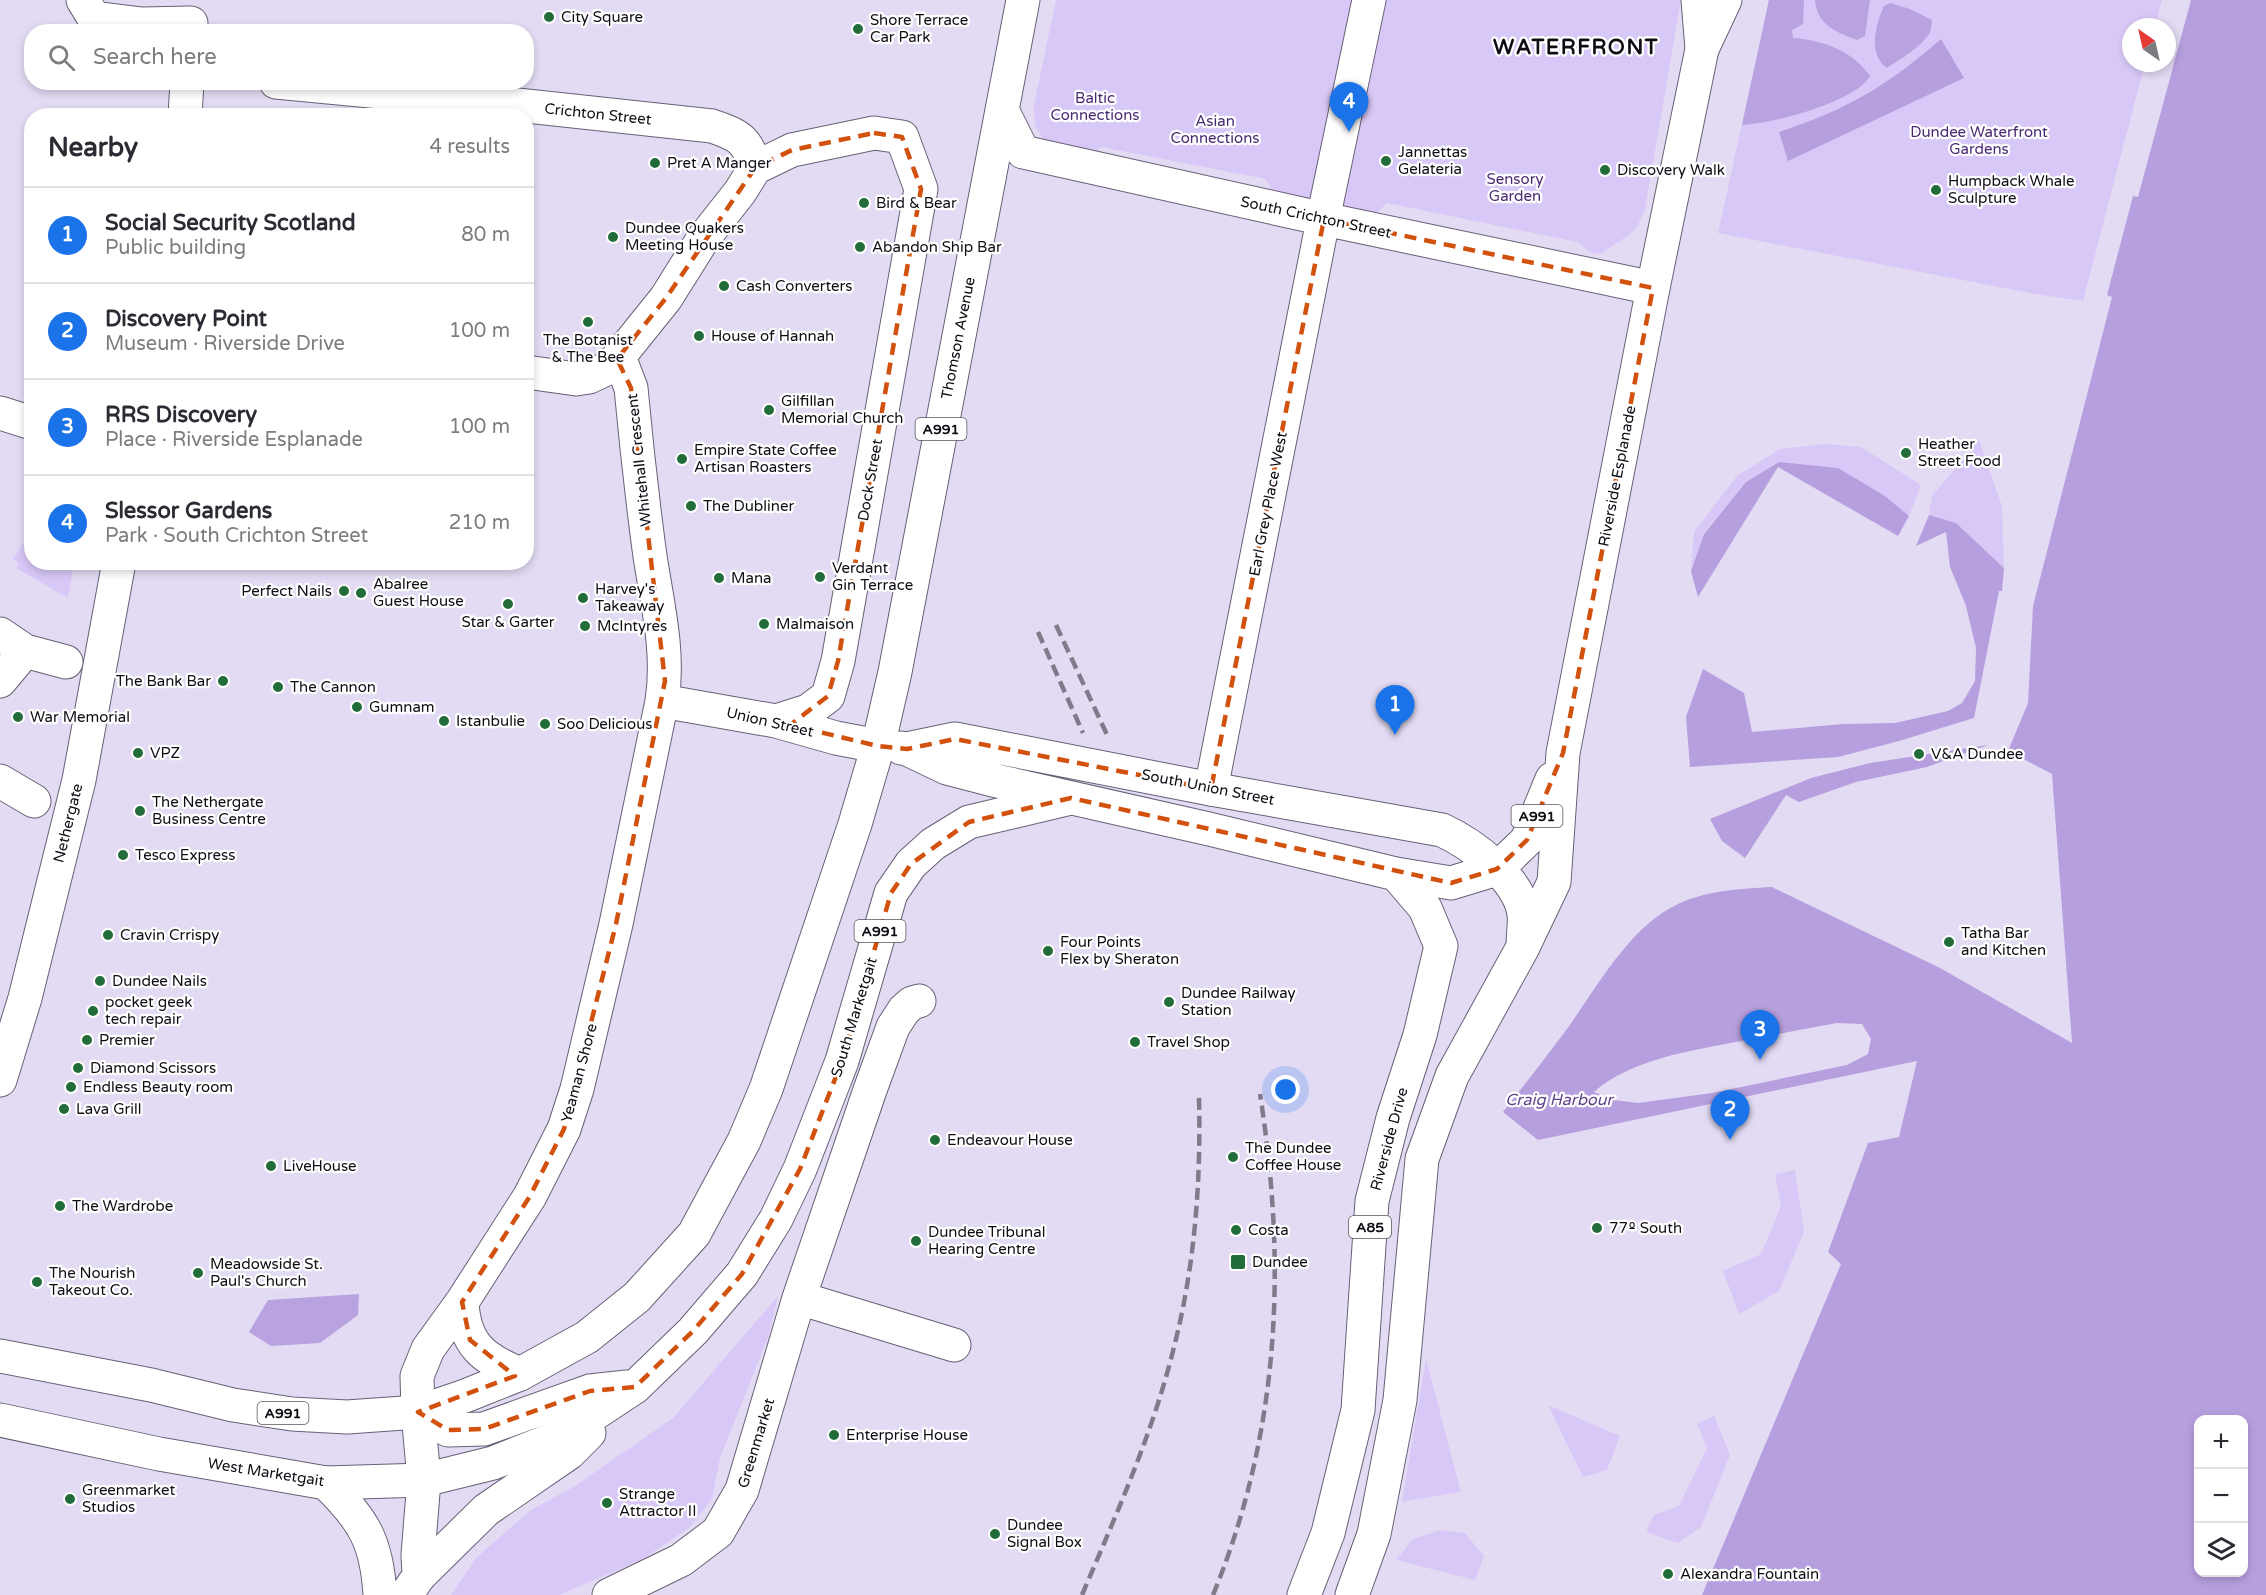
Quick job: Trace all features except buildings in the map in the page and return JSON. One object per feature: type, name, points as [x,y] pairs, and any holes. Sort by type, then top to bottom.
[{"type":"main road","name":"Thomson Avenue","points":[[893,748],[895,672],[1023,0]]},
{"type":"main road","name":"Earl Grey Place West","points":[[1211,789],[1369,0]]},
{"type":"main road","name":"Riverside Esplanade","points":[[1523,947],[1554,882],[1563,753],[1653,288],[1702,50],[1698,0]]},
{"type":"main road","points":[[1702,50],[1725,0]]},
{"type":"main road","points":[[84,11],[142,24],[191,18]]},
{"type":"main road","points":[[186,108],[187,90]]},
{"type":"main road","name":"Crichton Street","points":[[359,90],[712,126],[735,134],[750,149],[755,168]]},
{"type":"main road","name":"South Crichton Street","points":[[1003,112],[1023,152],[1324,219],[1653,288]]},
{"type":"main road","name":"Dock Street","points":[[755,168],[792,150],[874,134],[902,137],[921,189],[838,662],[828,696],[808,711],[776,721]]},
{"type":"main road","points":[[534,373],[576,379],[589,377],[604,370],[616,359],[666,298],[703,239],[740,192],[755,168]]},
{"type":"main road","name":"Whitehall Crescent","points":[[616,359],[623,367],[631,388],[649,551],[664,635],[665,681],[662,701]]},
{"type":"main road","points":[[0,413],[24,420]]},
{"type":"main road","name":"Nethergate","points":[[0,1080],[25,998],[79,780],[118,570]]},
{"type":"main road","points":[[0,681],[12,642],[66,662]]},
{"type":"main road","name":"Union Street","points":[[662,701],[776,721],[836,738],[893,748]]},
{"type":"main road","name":"Yeaman Shore","points":[[418,1412],[417,1376],[428,1349],[462,1302],[530,1196],[564,1129],[577,1089],[616,924],[662,701]]},
{"type":"main road","name":"South Union Street","points":[[893,748],[956,739],[1211,789],[1442,830],[1466,841],[1513,887],[1524,912],[1523,947]]},
{"type":"main road","name":"A991","points":[[1,1354],[151,1384],[233,1405],[331,1418],[418,1412],[520,1374],[587,1337],[637,1297],[694,1234],[744,1142],[766,1089],[852,835],[893,748],[947,768],[1071,798],[1396,874],[1451,883],[1497,869],[1527,840],[1563,753]]},
{"type":"main road","points":[[0,781],[34,801]]},
{"type":"main road","name":"South Marketgait","points":[[800,1169],[842,1061],[891,893],[911,864],[933,844],[969,822],[1071,798]]},
{"type":"main road","name":"Riverside Drive","points":[[1304,1595],[1328,1533],[1358,1410],[1372,1201],[1393,1118],[1420,1035],[1441,946],[1425,908],[1396,874]]},
{"type":"main road","points":[[1352,1595],[1374,1534],[1401,1400],[1422,1160],[1452,1076],[1523,947]]},
{"type":"main road","name":"Greenmarket","points":[[609,1595],[681,1560],[718,1532],[742,1490],[799,1298],[870,1090],[893,1027],[904,1010],[912,1003],[919,1001]]},
{"type":"main road","name":"West Marketgait","points":[[0,1420],[159,1454],[326,1483],[424,1480],[493,1463],[561,1436],[635,1387],[693,1332],[742,1274],[776,1219],[800,1169]]},
{"type":"main road","points":[[799,1298],[954,1344]]},
{"type":"main road","points":[[462,1302],[462,1318],[470,1340],[489,1359],[520,1374]]},
{"type":"main road","points":[[418,1412],[448,1430],[484,1429],[590,1391],[635,1387]]},
{"type":"main road","points":[[412,1585],[486,1510],[569,1454],[635,1387]]},
{"type":"main road","points":[[412,1585],[418,1555],[424,1480],[418,1412]]},
{"type":"main road","points":[[326,1483],[348,1504],[364,1527],[378,1564],[380,1595]]},
{"type":"highlighted area","points":[[874,133],[902,137],[921,189],[838,661],[828,696],[790,725],[878,746],[907,749],[955,739],[1211,789],[1324,219],[1653,288],[1563,753],[1527,840],[1497,869],[1451,883],[1071,798],[969,822],[911,864],[891,893],[842,1061],[800,1169],[742,1274],[693,1331],[635,1387],[590,1391],[484,1429],[448,1430],[418,1412],[515,1376],[470,1340],[462,1302],[530,1196],[564,1129],[616,924],[665,681],[631,388],[617,359],[666,298],[755,168],[792,150]]},
{"type":"green space","points":[[1056,0],[1681,0],[1645,209],[1637,227],[1629,235],[1600,254],[1591,253],[1577,242],[1387,203],[1375,214],[1273,192],[1266,179],[1101,147],[1093,158],[1061,152],[1043,139],[1035,126],[1034,105]]},
{"type":"green space","name":"Dundee Waterfront Gardens","points":[[1769,0],[2162,0],[2157,18],[2122,18],[2122,72],[2143,72],[2083,301],[1718,233]]},
{"type":"green space","points":[[1979,440],[2002,506],[2004,568],[1956,523],[1929,515],[1932,496]]},
{"type":"green space","points":[[1826,444],[1861,447],[1921,485],[1909,516],[1885,496],[1779,462],[1746,482],[1704,533],[1691,571],[1694,532],[1737,476],[1780,449]]},
{"type":"green space","points":[[23,543],[24,570],[73,570],[68,598],[16,568],[19,563],[13,559]]},
{"type":"green space","points":[[1795,1170],[1804,1232],[1779,1291],[1739,1314],[1723,1271],[1761,1254],[1781,1206],[1775,1174]]},
{"type":"green space","points":[[778,1296],[768,1337],[720,1458],[712,1499],[690,1527],[643,1559],[559,1595],[451,1595],[476,1558],[531,1510],[575,1486],[673,1418]]},
{"type":"green space","points":[[1426,1359],[1461,1492],[1402,1502]]},
{"type":"green space","points":[[1548,1405],[1620,1436],[1607,1470],[1583,1477]]},
{"type":"green space","points":[[1714,1416],[1730,1455],[1701,1527],[1678,1543],[1646,1532],[1654,1515],[1679,1506],[1707,1448],[1697,1424]]},
{"type":"green space","points":[[1440,1530],[1465,1533],[1484,1556],[1475,1580],[1396,1560],[1413,1539]]},
{"type":"shaded area","points":[[1769,0],[1804,0],[1803,24],[1792,30],[1793,38],[1815,41],[1836,48],[1855,60],[1870,76],[1862,86],[1831,103],[1772,121],[1742,125]]},
{"type":"shaded area","points":[[1815,0],[1870,0],[1865,36],[1857,40],[1829,26],[1819,16]]},
{"type":"shaded area","points":[[1890,3],[1910,9],[1932,20],[1931,31],[1925,39],[1910,53],[1887,68],[1877,55],[1875,38],[1884,6]]},
{"type":"shaded area","points":[[359,1294],[358,1315],[320,1343],[271,1346],[249,1332],[268,1300]]},
{"type":"water","name":"Craig Harbour","points":[[2191,0],[2266,0],[2266,1595],[1702,1595],[1841,1264],[1828,1252],[1868,1143],[1899,1137],[1917,1061],[1538,1140],[1503,1112],[1567,1029],[1616,959],[1645,927],[1678,904],[1689,899],[1724,891],[1772,887],[1940,968],[2072,1043],[2052,774],[2008,751],[2028,703],[2033,606],[2112,297],[2107,295],[2133,196],[2138,197],[2172,72],[2176,72],[2176,56]],"holes":[[[1837,1023],[1862,1024],[1871,1039],[1868,1054],[1847,1065],[1712,1093],[1638,1103],[1614,1100],[1594,1092],[1626,1071],[1703,1048]]]},
{"type":"water","points":[[1941,39],[1964,78],[1788,161],[1779,132],[1824,115],[1865,95],[1903,70]]},
{"type":"water","points":[[1779,462],[1838,468],[1885,496],[1909,516],[1898,536],[1778,467],[1698,597],[1691,571],[1704,534],[1746,482]]},
{"type":"water","points":[[1929,515],[1956,523],[2004,568],[2002,591],[1999,591],[1974,718],[1838,757],[1690,767],[1686,717],[1703,669],[1744,693],[1752,732],[1843,724],[1895,723],[1948,711],[1962,703],[1975,681],[1976,648],[1966,606],[1950,567],[1946,532],[1916,546]]},
{"type":"water","points":[[1988,745],[1927,767],[1856,782],[1799,802],[1786,795],[1745,858],[1722,841],[1710,819],[1811,778],[1870,763]]},
{"type":"railway","points":[[1056,625],[1109,739]]},
{"type":"railway","points":[[1038,632],[1083,733]]},
{"type":"railway","points":[[1213,1595],[1235,1534],[1252,1472],[1264,1410],[1272,1348],[1275,1285],[1273,1222],[1260,1094]]},
{"type":"railway","points":[[1082,1595],[1144,1444],[1181,1319],[1195,1224],[1199,1161],[1199,1097]]},
{"type":"place","name":"City Square","points":[[549,17]]},
{"type":"place","name":"Shore Terrace Car Park","points":[[858,29]]},
{"type":"place","name":"Slessor Gardens","points":[[1349,132]]},
{"type":"place","name":"Jannettas Gelateria","points":[[1386,161]]},
{"type":"place","name":"Pret A Manger","points":[[655,163]]},
{"type":"place","name":"Discovery Walk","points":[[1605,170]]},
{"type":"place","name":"Humpback Whale Sculpture","points":[[1936,190]]},
{"type":"place","name":"Bird & Bear","points":[[864,203]]},
{"type":"place","name":"Dundee Quakers Meeting House","points":[[613,237]]},
{"type":"place","name":"Abandon Ship Bar","points":[[860,247]]},
{"type":"place","name":"Cash Converters","points":[[724,286]]},
{"type":"place","name":"The Botanist & The Bee","points":[[588,322]]},
{"type":"place","name":"House of Hannah","points":[[699,336]]},
{"type":"place","name":"Gilfillan Memorial Church","points":[[769,410]]},
{"type":"place","name":"Heather Street Food","points":[[1906,453]]},
{"type":"place","name":"Empire State Coffee Artisan Roasters","points":[[682,459]]},
{"type":"place","name":"The Dubliner","points":[[691,506]]},
{"type":"place","name":"Verdant Gin Terrace","points":[[820,577]]},
{"type":"place","name":"Mana","points":[[719,578]]},
{"type":"place","name":"Perfect Nails","points":[[344,591]]},
{"type":"place","name":"Abalree Guest House","points":[[361,593]]},
{"type":"place","name":"Harvey's Takeaway","points":[[583,598]]},
{"type":"place","name":"Star & Garter","points":[[508,604]]},
{"type":"place","name":"Malmaison","points":[[764,624]]},
{"type":"place","name":"McIntyres","points":[[585,626]]},
{"type":"place","name":"The Bank Bar","points":[[223,681]]},
{"type":"place","name":"The Cannon","points":[[278,687]]},
{"type":"place","name":"Gumnam","points":[[357,707]]},
{"type":"place","name":"War Memorial","points":[[18,717]]},
{"type":"place","name":"Istanbulie","points":[[444,721]]},
{"type":"place","name":"Soo Delicious","points":[[545,724]]},
{"type":"place","name":"Social Security Scotland","points":[[1395,735]]},
{"type":"place","name":"VPZ","points":[[138,753]]},
{"type":"place","name":"V&A Dundee","points":[[1919,754]]},
{"type":"place","name":"The Nethergate Business Centre","points":[[140,811]]},
{"type":"place","name":"Tesco Express","points":[[123,855]]},
{"type":"place","name":"Cravin Crrispy","points":[[108,935]]},
{"type":"place","name":"Tatha Bar and Kitchen","points":[[1949,942]]},
{"type":"place","name":"Four Points Flex by Sheraton","points":[[1048,951]]},
{"type":"place","name":"Dundee Nails","points":[[100,981]]},
{"type":"place","name":"Dundee Railway Station","points":[[1169,1002]]},
{"type":"place","name":"pocket geek tech repair","points":[[93,1011]]},
{"type":"place","name":"Premier","points":[[87,1040]]},
{"type":"place","name":"Travel Shop","points":[[1135,1042]]},
{"type":"place","name":"RRS Discovery","points":[[1760,1060]]},
{"type":"place","name":"Diamond Scissors","points":[[78,1068]]},
{"type":"place","name":"Endless Beauty room","points":[[71,1087]]},
{"type":"place","name":"Lava Grill","points":[[64,1109]]},
{"type":"place","name":"Endeavour House","points":[[935,1140]]},
{"type":"place","name":"Discovery Point","points":[[1730,1140]]},
{"type":"place","name":"The Dundee Coffee House","points":[[1233,1157]]},
{"type":"place","name":"LiveHouse","points":[[271,1166]]},
{"type":"place","name":"The Wardrobe","points":[[60,1206]]},
{"type":"place","name":"77º South","points":[[1597,1228]]},
{"type":"place","name":"Costa","points":[[1236,1230]]},
{"type":"place","name":"Dundee Tribunal Hearing Centre","points":[[916,1241]]},
{"type":"place","name":"Dundee","points":[[1238,1262]]},
{"type":"place","name":"Meadowside St. Paul's Church","points":[[198,1273]]},
{"type":"place","name":"The Nourish Takeout Co.","points":[[37,1282]]},
{"type":"place","name":"Enterprise House","points":[[834,1435]]},
{"type":"place","name":"Greenmarket Studios","points":[[70,1499]]},
{"type":"place","name":"Strange Attractor II","points":[[607,1503]]},
{"type":"place","name":"Dundee Signal Box","points":[[995,1534]]},
{"type":"place","name":"Alexandra Fountain","points":[[1668,1574]]},
{"type":"district","name":"WATERFRONT","points":[[1576,47]]},
{"type":"park label","name":"Baltic Connections","points":[[1095,106]]},
{"type":"park label","name":"Asian Connections","points":[[1215,130]]},
{"type":"park label","name":"Sensory Garden","points":[[1515,188]]}]
